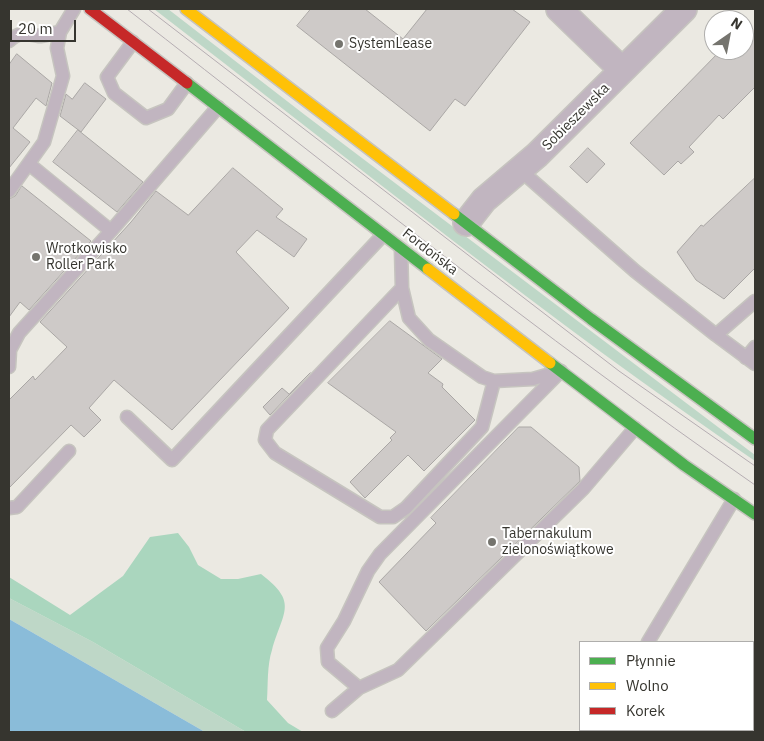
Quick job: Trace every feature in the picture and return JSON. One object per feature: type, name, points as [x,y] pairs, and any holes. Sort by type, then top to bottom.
[{"type":"main road","name":"Fordońska","points":[[90,9],[635,428],[755,514]]},
{"type":"main road","points":[[186,9],[654,367],[755,439]]},
{"type":"street","points":[[559,9],[622,70]]},
{"type":"street","name":"Sobieszewska","points":[[466,223],[484,200],[537,155],[684,9]]},
{"type":"lane","points":[[9,190],[44,142],[63,76],[57,48],[60,32],[74,9]]},
{"type":"lane","points":[[9,41],[16,34],[28,32],[40,36],[60,32]]},
{"type":"lane","points":[[133,42],[107,77],[114,93],[146,118],[168,109],[187,83]]},
{"type":"lane","points":[[9,367],[10,350],[19,332],[218,107]]},
{"type":"lane","points":[[29,164],[110,231]]},
{"type":"lane","points":[[519,169],[636,271],[750,361],[755,347]]},
{"type":"lane","points":[[128,417],[172,460],[383,234]]},
{"type":"lane","points":[[401,249],[402,288],[409,318],[429,340],[482,377],[494,381],[533,378],[561,371]]},
{"type":"lane","points":[[402,288],[267,430],[265,440],[275,453],[380,517],[393,517],[406,508],[482,427],[494,381]]},
{"type":"lane","points":[[716,336],[755,301]]},
{"type":"lane","points":[[359,688],[328,662],[327,648],[344,621],[368,571],[380,554],[561,371]]},
{"type":"lane","points":[[332,711],[359,688],[398,670],[583,489],[635,428]]},
{"type":"lane","points":[[9,508],[17,506],[70,451]]},
{"type":"lane","points":[[649,641],[734,499]]},
{"type":"green space","points":[[154,9],[168,9],[305,115],[755,455],[755,461],[526,296]]},
{"type":"green space","points":[[178,533],[189,547],[198,565],[221,579],[238,579],[261,574],[280,593],[285,608],[270,656],[267,700],[288,723],[303,732],[246,732],[93,642],[9,598],[9,577],[70,615],[123,576],[150,537]]},
{"type":"green space","points":[[9,598],[93,642],[246,732],[205,732],[9,619]]},
{"type":"green space","points":[[744,731],[745,732],[636,732]]},
{"type":"water","points":[[9,619],[205,732],[9,732]]},
{"type":"building","points":[[311,9],[365,9],[403,39],[427,9],[512,9],[530,22],[465,106],[455,99],[430,131],[297,26]]},
{"type":"building","points":[[754,34],[755,87],[723,119],[719,115],[689,147],[694,152],[681,164],[678,161],[664,175],[630,143],[711,60],[754,60]]},
{"type":"building","points":[[17,54],[52,83],[46,106],[36,98],[13,128],[30,142],[9,168],[9,65]]},
{"type":"building","points":[[85,83],[106,99],[81,132],[60,116],[66,94],[72,99]]},
{"type":"building","points":[[78,130],[143,182],[117,212],[53,162]]},
{"type":"building","points":[[588,148],[605,164],[587,183],[570,167]]},
{"type":"building","points":[[233,168],[283,209],[276,217],[307,239],[294,257],[257,230],[236,252],[289,308],[172,430],[114,380],[89,408],[101,420],[84,437],[71,425],[9,488],[9,400],[33,376],[35,380],[67,347],[40,322],[131,222],[156,191],[188,215]]},
{"type":"building","points":[[755,178],[755,268],[724,299],[696,280],[677,252],[701,225],[703,226]]},
{"type":"building","name":"Wrotkowisko Roller Park","points":[[22,186],[91,241],[29,310],[20,302],[9,317],[9,199],[15,196]]},
{"type":"building","points":[[390,321],[442,359],[428,373],[443,384],[442,387],[475,420],[424,471],[408,455],[365,498],[350,482],[392,440],[390,438],[396,432],[328,383]]},
{"type":"building","points":[[310,373],[270,415],[263,407],[282,388],[289,394]]},
{"type":"building","points":[[519,427],[531,427],[579,467],[580,481],[426,631],[379,582],[436,523],[431,518]]},
{"type":"tram line","points":[[127,9],[516,311],[674,428],[755,485]]},
{"type":"tram line","points":[[148,9],[619,371],[755,466]]},
{"type":"traffic: fast","points":[[187,83],[428,269]]},
{"type":"traffic: fast","points":[[454,214],[591,319],[755,439]]},
{"type":"traffic: fast","points":[[550,363],[684,465],[755,514]]},
{"type":"traffic: slow","points":[[186,9],[454,214]]},
{"type":"traffic: slow","points":[[428,269],[550,363]]},
{"type":"traffic: jam","points":[[90,9],[187,83]]},
{"type":"place","name":"SystemLease","points":[[339,44]]},
{"type":"place","name":"Wrotkowisko Roller Park","points":[[36,257]]},
{"type":"place","name":"Tabernakulum zielonoświątkowe","points":[[492,542]]}]
